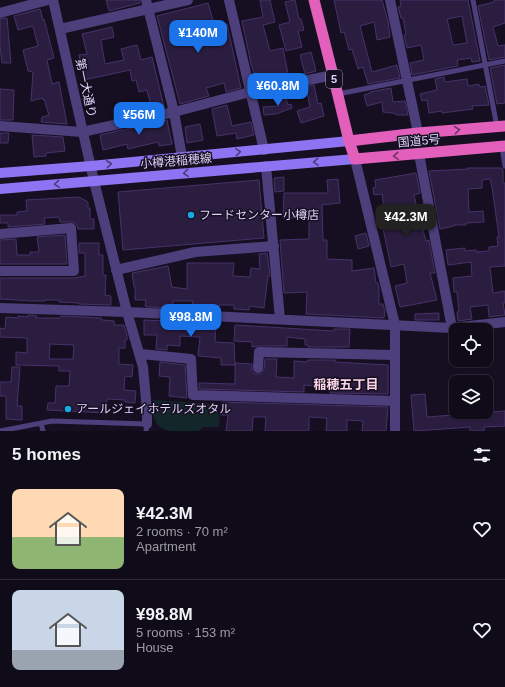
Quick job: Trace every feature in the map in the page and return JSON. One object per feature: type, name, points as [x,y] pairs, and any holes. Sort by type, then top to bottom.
[{"type":"highway","name":"5","points":[[314,0],[334,75],[349,141],[355,159]]},
{"type":"highway","name":"国道5号","points":[[349,141],[418,133],[501,127]]},
{"type":"highway","name":"国道5号","points":[[355,159],[503,147]]},
{"type":"main road","name":"小樽港稲穂線","points":[[0,173],[91,166],[349,141]]},
{"type":"main road","name":"小樽港稲穂線","points":[[0,189],[355,159]]},
{"type":"street","points":[[0,13],[48,0]]},
{"type":"street","name":"第一大通り","points":[[53,0],[94,181],[127,312],[143,367],[147,411],[146,427]]},
{"type":"street","points":[[60,29],[147,5],[188,0]]},
{"type":"street","points":[[229,0],[264,150]]},
{"type":"street","points":[[390,0],[418,133]]},
{"type":"street","points":[[147,5],[174,112],[182,157]]},
{"type":"street","points":[[0,126],[82,132],[174,112],[250,92],[334,75]]},
{"type":"street","points":[[419,154],[451,323]]},
{"type":"street","points":[[355,159],[395,325],[395,431]]},
{"type":"street","points":[[266,166],[280,319]]},
{"type":"street","points":[[0,234],[71,228],[74,271],[0,271]]},
{"type":"street","points":[[116,270],[195,252],[274,246]]},
{"type":"street","points":[[0,308],[127,312],[449,328]]},
{"type":"street","points":[[493,324],[505,322]]},
{"type":"street","points":[[258,368],[259,352],[395,355]]},
{"type":"street","points":[[140,354],[191,359],[193,395],[395,401]]},
{"type":"lane","points":[[473,0],[485,65],[501,127]]},
{"type":"lane","points":[[338,94],[505,61]]},
{"type":"lane","points":[[503,147],[505,166]]},
{"type":"lane","points":[[0,431],[52,421],[146,427]]},
{"type":"lane","points":[[41,423],[43,431]]},
{"type":"green space","points":[[153,400],[212,404],[220,416],[219,427],[204,427],[198,431],[169,431],[158,426],[151,410]]},
{"type":"building","points":[[106,0],[140,0],[140,3],[109,11]]},
{"type":"building","points":[[260,0],[270,0],[275,22],[263,25],[270,51],[283,48],[288,74],[266,78],[266,82],[258,84],[256,73],[254,73],[251,64],[242,21],[263,17]]},
{"type":"building","points":[[295,0],[299,19],[301,19],[304,30],[298,31],[302,47],[286,51],[279,25],[290,22],[285,2]]},
{"type":"building","points":[[334,0],[382,0],[388,21],[390,37],[377,40],[374,22],[360,26],[372,72],[397,65],[400,78],[368,84],[363,67],[358,69],[352,49],[349,50],[344,32],[341,33]]},
{"type":"building","points":[[400,0],[468,0],[480,61],[472,62],[471,58],[457,60],[458,66],[412,75],[410,63],[424,60],[421,45],[407,48],[404,35],[406,34],[403,18],[401,18],[398,7],[401,6]],"holes":[[[462,16],[467,43],[453,45],[447,19]]]},
{"type":"building","points":[[494,0],[505,0],[505,23],[493,27],[498,46],[505,45],[505,57],[489,60],[478,6],[494,2]]},
{"type":"building","points":[[208,3],[214,24],[195,29],[198,42],[215,37],[212,27],[227,24],[241,88],[226,92],[224,83],[206,88],[209,96],[180,104],[157,16]]},
{"type":"building","points":[[40,9],[54,58],[47,60],[52,84],[59,82],[67,124],[41,122],[42,117],[49,115],[44,99],[43,100],[42,98],[31,101],[33,72],[28,71],[23,50],[38,46],[33,26],[18,30],[14,16]]},
{"type":"building","points":[[7,18],[11,63],[2,63],[0,47],[0,19]]},
{"type":"building","points":[[112,27],[114,37],[101,40],[105,64],[124,60],[121,49],[137,45],[141,60],[152,57],[164,107],[147,111],[146,107],[151,106],[147,90],[139,92],[136,80],[132,81],[130,70],[84,80],[79,55],[87,54],[82,34]]},
{"type":"building","points":[[311,52],[316,71],[305,74],[300,55]]},
{"type":"building","points":[[505,65],[505,103],[497,104],[490,68]]},
{"type":"building","points":[[444,77],[445,82],[467,79],[468,86],[479,84],[480,87],[485,86],[489,105],[472,106],[473,109],[429,113],[427,100],[422,101],[420,94],[437,90],[435,79]]},
{"type":"building","points":[[314,85],[318,104],[321,103],[324,116],[301,123],[297,111],[310,107],[306,87]]},
{"type":"building","points":[[391,88],[393,102],[405,101],[408,115],[397,115],[383,112],[382,102],[367,106],[364,95],[370,92]]},
{"type":"building","points":[[0,89],[14,90],[13,120],[0,120]]},
{"type":"building","points":[[285,95],[288,105],[291,104],[292,108],[276,114],[264,115],[263,107],[279,106],[276,97]]},
{"type":"building","points":[[227,105],[232,126],[251,122],[254,135],[237,139],[236,133],[217,136],[212,109]]},
{"type":"building","points":[[167,120],[172,144],[159,146],[158,142],[128,149],[127,144],[103,150],[100,135]]},
{"type":"building","points":[[200,124],[203,140],[187,143],[185,127]]},
{"type":"building","points":[[0,133],[9,133],[8,143],[0,143]]},
{"type":"building","points":[[32,135],[63,137],[65,151],[46,153],[46,156],[34,157]]},
{"type":"building","points":[[467,168],[503,169],[503,183],[505,183],[505,266],[490,267],[493,293],[505,291],[505,303],[503,303],[505,315],[489,317],[488,305],[470,307],[472,319],[458,321],[457,312],[459,311],[457,292],[454,292],[453,278],[472,276],[471,262],[448,265],[446,250],[465,248],[465,251],[489,251],[489,247],[498,246],[497,237],[499,237],[492,187],[490,179],[482,180],[482,188],[468,189],[469,212],[483,211],[484,222],[466,223],[466,225],[454,225],[440,229],[429,171],[468,169]]},
{"type":"building","points":[[416,173],[420,193],[414,195],[418,212],[421,211],[423,222],[421,223],[426,241],[429,240],[435,273],[430,273],[437,300],[400,307],[395,286],[407,283],[404,264],[391,267],[377,209],[384,208],[382,194],[374,195],[373,188],[376,187],[375,180]]},
{"type":"building","points":[[284,177],[284,191],[275,192],[274,178]]},
{"type":"building","points":[[338,179],[340,203],[322,205],[323,240],[327,240],[327,259],[352,260],[352,271],[374,268],[376,283],[378,283],[379,288],[379,304],[383,304],[385,311],[384,318],[306,314],[307,292],[284,293],[280,240],[309,239],[309,218],[283,218],[284,193],[328,193],[327,180]]},
{"type":"building","name":"フードセンター小樽店","points":[[259,180],[264,238],[123,250],[118,192]]},
{"type":"building","points":[[79,197],[88,202],[88,208],[90,208],[90,219],[94,219],[94,229],[78,229],[77,225],[73,222],[60,222],[59,217],[44,218],[45,224],[8,227],[8,223],[0,223],[0,215],[17,215],[17,212],[27,211],[26,200]]},
{"type":"building","points":[[366,233],[369,246],[358,249],[355,236]]},
{"type":"building","points":[[65,235],[67,264],[0,264],[0,240],[16,239],[17,255],[30,255],[30,252],[39,252],[37,237]]},
{"type":"building","points":[[79,243],[99,243],[99,255],[103,255],[103,275],[106,275],[105,295],[111,296],[111,305],[79,304],[59,302],[59,300],[32,301],[0,299],[0,278],[74,278],[85,276],[85,253],[79,253]]},
{"type":"building","points":[[267,253],[270,276],[268,276],[264,308],[250,306],[249,310],[234,309],[234,305],[219,305],[218,310],[203,309],[203,307],[192,306],[193,301],[173,301],[173,308],[148,307],[145,306],[146,300],[135,300],[135,286],[134,287],[132,273],[168,266],[172,287],[187,289],[187,263],[234,263],[233,276],[250,277],[251,268],[260,269],[259,254]]},
{"type":"building","points":[[439,313],[439,320],[415,320],[415,314]]},
{"type":"building","points":[[28,315],[37,316],[36,318],[60,318],[61,316],[101,318],[102,320],[114,321],[114,325],[124,325],[127,340],[125,340],[125,348],[119,348],[119,364],[133,365],[132,377],[125,376],[124,390],[136,391],[135,403],[125,402],[125,400],[107,399],[106,413],[47,410],[48,403],[55,403],[56,386],[69,386],[70,371],[59,371],[59,366],[16,365],[16,352],[27,353],[27,338],[0,337],[0,328],[5,329],[6,317],[28,317]],"holes":[[[50,344],[74,345],[73,359],[49,359]]]},
{"type":"building","points":[[144,320],[183,323],[216,323],[215,342],[234,343],[235,365],[221,365],[221,358],[198,356],[200,337],[180,336],[180,346],[167,345],[167,350],[156,349],[157,335],[144,335]]},
{"type":"building","points":[[235,325],[334,331],[334,329],[350,329],[349,347],[308,347],[308,345],[305,345],[305,339],[287,337],[287,346],[252,347],[252,342],[234,341]]},
{"type":"building","points":[[265,359],[277,359],[276,377],[294,378],[294,361],[307,362],[308,360],[335,360],[335,362],[388,365],[388,394],[330,393],[330,387],[304,385],[304,392],[199,389],[199,383],[235,384],[235,363],[252,364],[252,371],[255,374],[261,374],[264,369]]},
{"type":"building","points":[[160,362],[185,365],[187,398],[169,396],[170,377],[159,376]]},
{"type":"building","points":[[12,367],[20,367],[17,406],[22,406],[22,420],[6,419],[6,396],[0,396],[0,382],[11,382]]},
{"type":"building","points":[[425,394],[427,417],[449,415],[449,419],[493,419],[493,412],[505,411],[505,426],[484,427],[484,431],[470,431],[470,427],[414,431],[411,395]]},
{"type":"building","points":[[222,402],[388,407],[386,431],[362,431],[363,421],[347,420],[347,431],[326,431],[327,418],[309,417],[309,431],[265,431],[266,417],[253,417],[252,431],[226,431],[228,415],[221,415]]},
{"type":"place","name":"フードセンター小樽店","points":[[191,215]]},
{"type":"place","name":"アールジェイホテルズオタル","points":[[68,409]]},
{"type":"district","name":"稲穂五丁目","points":[[346,384]]}]
